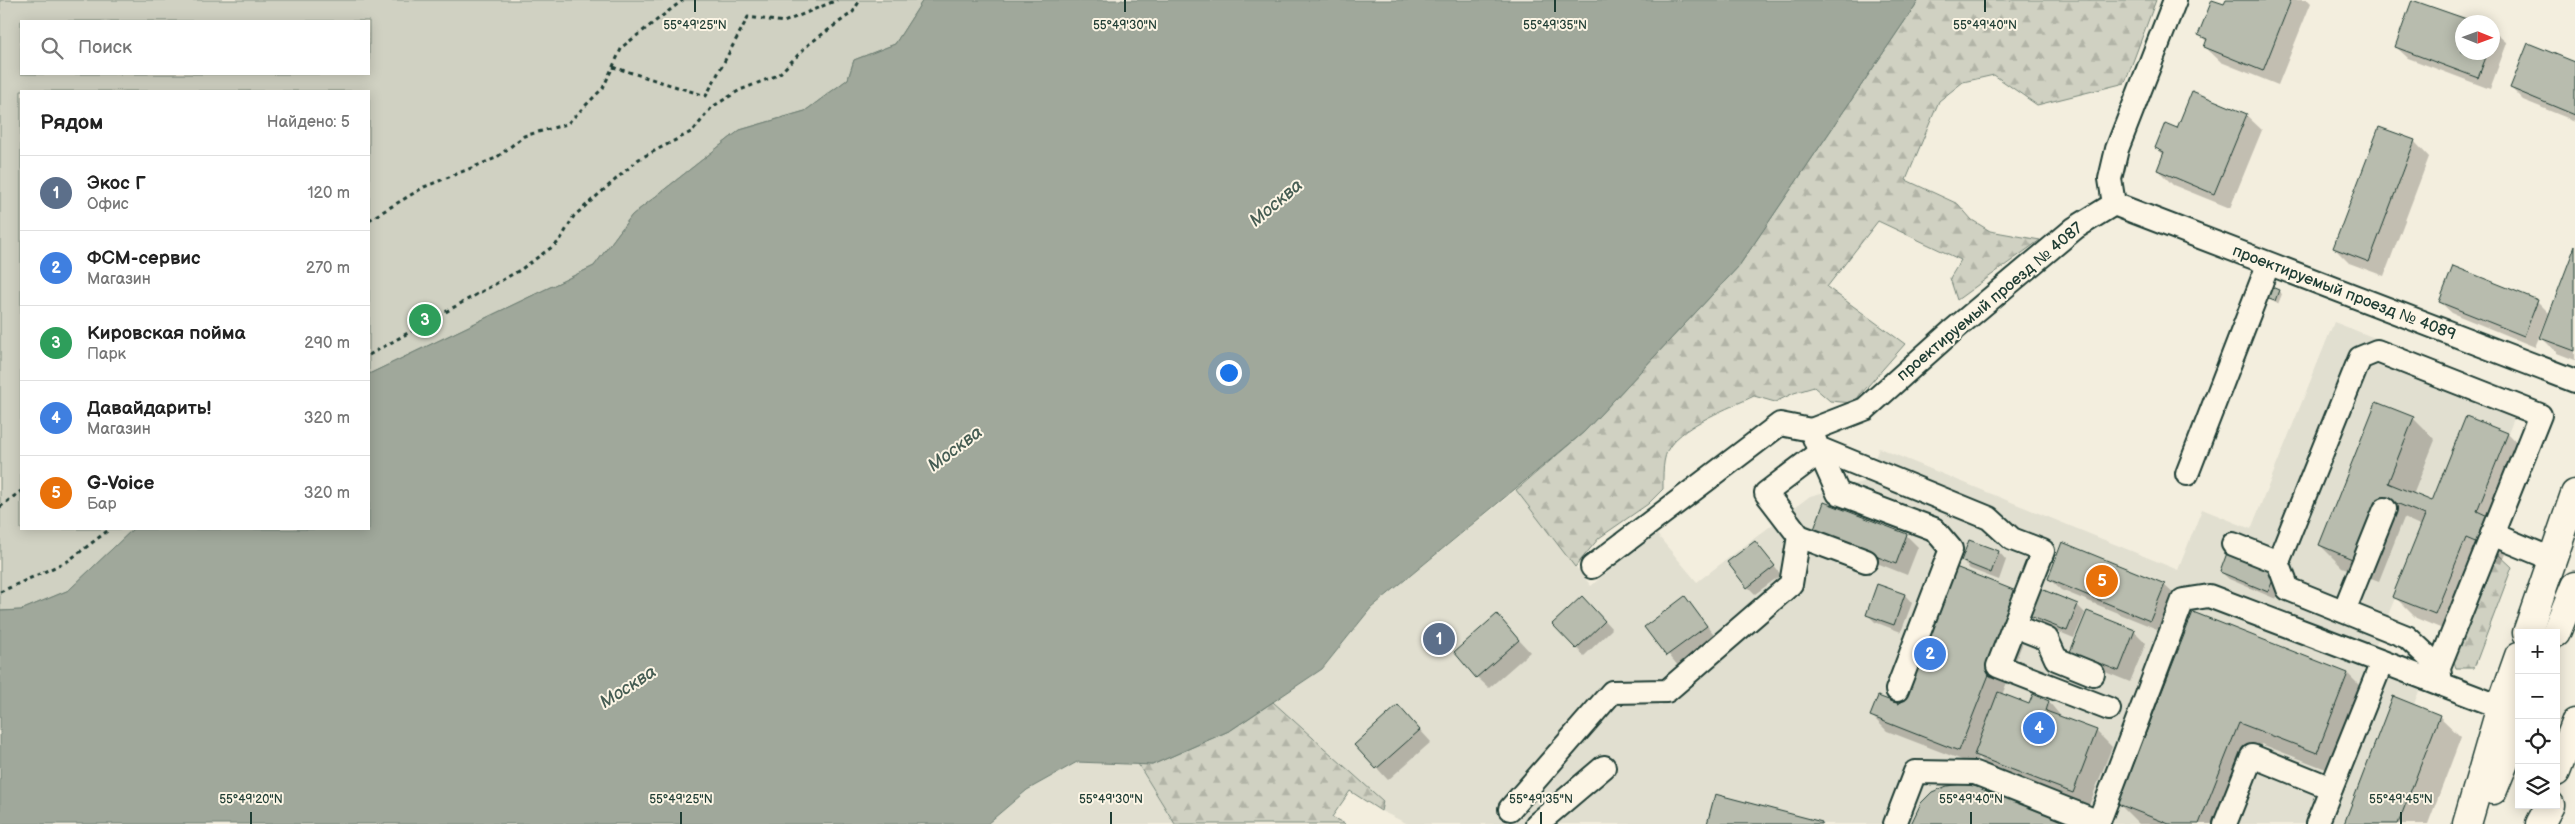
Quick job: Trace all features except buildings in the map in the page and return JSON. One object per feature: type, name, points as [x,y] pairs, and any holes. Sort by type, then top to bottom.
[{"type":"main road","points":[[2528,629],[2575,494]]},
{"type":"main road","points":[[2558,629],[2575,586]]},
{"type":"main road","points":[[2479,824],[2510,717],[2516,674]]},
{"type":"main road","points":[[2467,824],[2510,717]]},
{"type":"main road","points":[[2559,764],[2575,723]]},
{"type":"main road","points":[[2560,784],[2575,755]]},
{"type":"main road","points":[[2538,824],[2543,809]]},
{"type":"main road","points":[[2538,824],[2547,809]]},
{"type":"street","points":[[2114,204],[2110,179],[2117,149],[2175,0]]},
{"type":"street","name":"проектируемый проезд № 4089","points":[[2114,204],[2268,265],[2575,381]]},
{"type":"street","name":"проектируемый проезд № 4087","points":[[1799,536],[1766,493],[1816,443],[1865,409],[1951,332],[2075,228],[2114,204]]},
{"type":"street","points":[[2187,474],[2268,265]]},
{"type":"street","points":[[2440,675],[2492,534],[2540,415],[2377,351],[2360,358],[2278,562],[2288,589],[2407,637],[2440,675],[2510,717]]},
{"type":"street","points":[[1592,567],[1780,424],[1816,443],[1989,518],[2012,539],[2043,551],[1998,666],[2109,709]]},
{"type":"street","points":[[1816,443],[1838,493],[1934,529],[1952,549],[1897,690]]},
{"type":"street","points":[[2344,611],[2385,509]]},
{"type":"street","points":[[2492,534],[2552,559]]},
{"type":"street","points":[[1510,809],[1612,692],[1667,691],[1790,584],[1799,536],[1866,560]]},
{"type":"street","points":[[2233,544],[2278,562]]},
{"type":"street","points":[[1894,824],[1915,772],[1974,773],[2099,823],[2183,600],[2208,596],[2382,662],[2440,675]]},
{"type":"street","points":[[2014,626],[2047,639],[2056,660],[2093,674]]},
{"type":"street","points":[[2317,824],[2382,662]]},
{"type":"street","points":[[2225,824],[2252,756],[2332,788]]},
{"type":"street","points":[[1537,824],[1604,767]]},
{"type":"path","points":[[370,219],[424,187],[496,158],[524,136],[567,124],[603,88],[622,47],[682,0]]},
{"type":"path","points":[[612,68],[706,96],[748,17],[784,22],[837,0]]},
{"type":"path","points":[[370,354],[520,270],[559,242],[574,216],[639,159],[693,131],[712,107],[740,90],[778,75],[809,44],[853,12],[860,0]]},
{"type":"path","points":[[0,507],[20,492]]},
{"type":"path","points":[[0,592],[68,561],[109,530]]},
{"type":"shaded area","points":[[2334,322],[2523,396],[2477,511],[2490,517],[2480,544],[2466,538],[2435,614],[2395,598],[2375,647],[2428,668],[2414,704],[2440,715],[2398,824],[1408,824],[1381,811],[1382,801],[1273,702],[1322,669],[1371,608],[1516,490],[1591,586],[1654,531],[1697,582],[1810,496],[1866,481],[1879,448],[2178,570],[2202,509],[2251,529]]},
{"type":"shaded area","points":[[1077,762],[1138,764],[1175,824],[987,824],[1027,790]]},
{"type":"green space","points":[[0,0],[923,0],[895,44],[854,60],[848,79],[805,111],[740,130],[632,215],[594,266],[370,374],[370,90],[20,90],[20,530],[132,530],[69,590],[21,610],[0,611]]},
{"type":"green space","points":[[1919,0],[2156,0],[2125,83],[2037,105],[1994,75],[1963,82],[1939,101],[1906,180],[1958,204],[1972,220],[1990,231],[2040,240],[1957,300],[1950,278],[1961,260],[1878,221],[1827,287],[1905,344],[1853,403],[1830,401],[1814,387],[1794,393],[1775,402],[1754,396],[1709,417],[1686,431],[1667,450],[1663,489],[1648,504],[1599,538],[1575,567],[1516,490],[1584,432],[1739,266]]},
{"type":"green space","points":[[2497,553],[2512,567],[2474,668],[2456,668],[2451,652],[2480,576]]},
{"type":"green space","points":[[1273,702],[1383,801],[1381,811],[1350,791],[1332,817],[1345,824],[1175,824],[1138,764],[1152,765],[1231,730]]},
{"type":"water","name":"Москва","points":[[923,0],[1919,0],[1739,266],[1584,432],[1371,608],[1322,669],[1231,730],[1152,765],[1077,762],[1027,790],[987,824],[0,824],[0,611],[21,610],[69,590],[132,530],[370,530],[370,374],[594,266],[632,215],[740,130],[805,111],[848,79],[854,60],[895,44]]},
{"type":"place","name":"Кировская пойма","points":[[425,320]]},
{"type":"place","name":"G-Voice","points":[[2102,581]]},
{"type":"place","name":"Экос Г","points":[[1439,639]]},
{"type":"place","name":"ФСМ-сервис","points":[[1930,654]]},
{"type":"place","name":"Давайдарить!","points":[[2039,728]]}]
